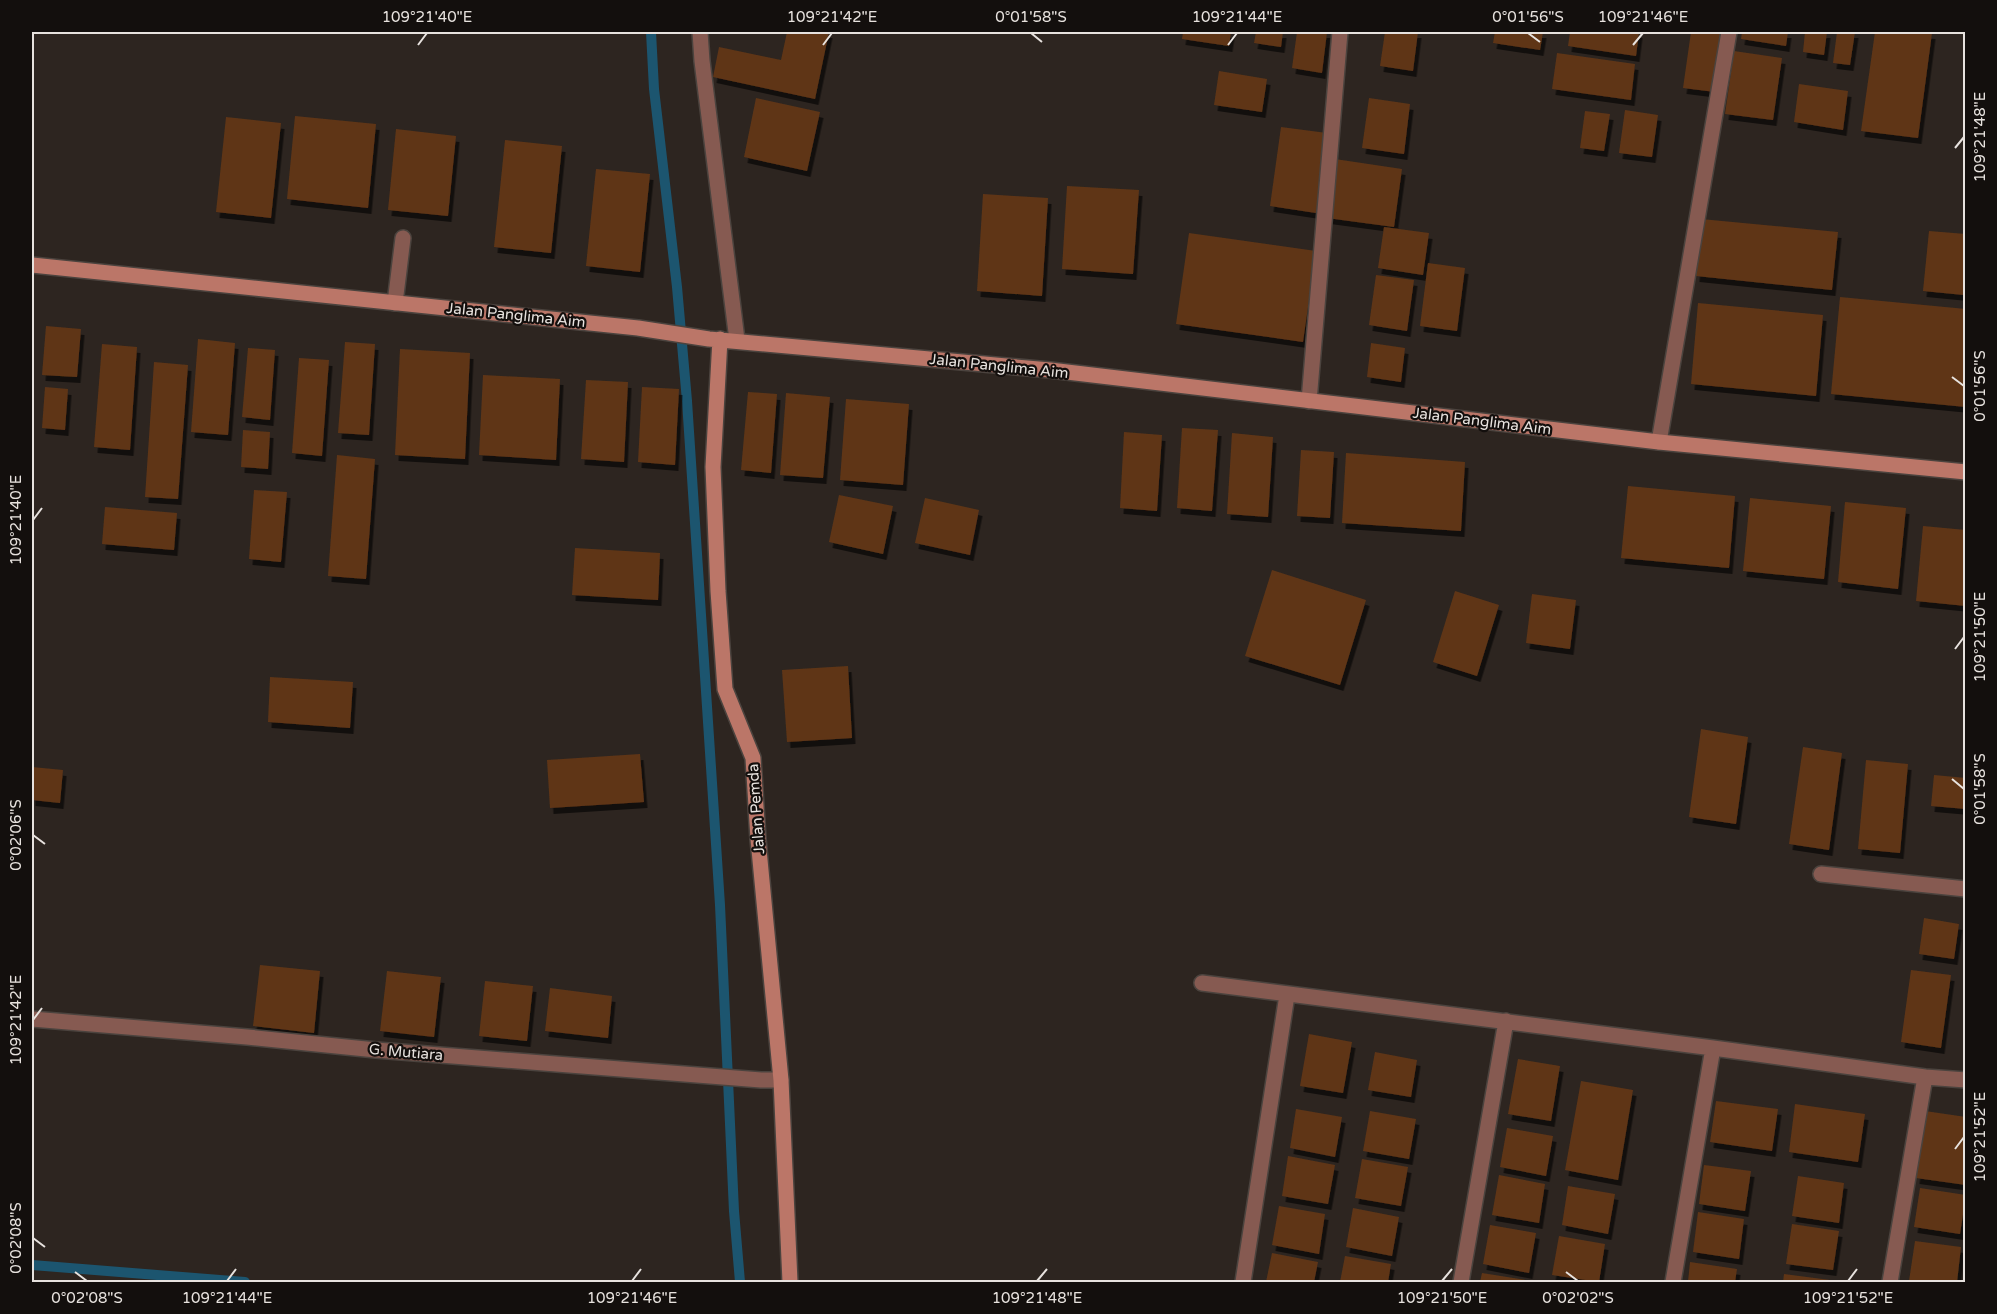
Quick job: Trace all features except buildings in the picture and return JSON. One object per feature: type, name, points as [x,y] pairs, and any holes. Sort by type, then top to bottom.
[{"type":"street","points":[[700,32],[737,340]]},
{"type":"street","points":[[1308,401],[1340,32]]},
{"type":"street","points":[[1659,442],[1729,32]]},
{"type":"street","points":[[394,303],[403,237]]},
{"type":"street","name":"Jalan Panglima Aim","points":[[32,265],[638,328],[715,339],[1050,370],[1659,442],[1965,472]]},
{"type":"street","name":"Jalan Pemda","points":[[715,339],[713,467],[724,689],[753,758],[758,839],[781,1080],[790,1282]]},
{"type":"street","points":[[1821,874],[1965,889]]},
{"type":"street","points":[[1202,983],[1713,1047],[1925,1077],[1965,1080]]},
{"type":"street","points":[[1243,1282],[1287,995]]},
{"type":"street","name":"G. Mutiara","points":[[32,1019],[376,1050],[781,1080]]},
{"type":"street","points":[[1461,1282],[1506,1021]]},
{"type":"street","points":[[1673,1282],[1713,1047]]},
{"type":"street","points":[[1890,1282],[1925,1077]]},
{"type":"waterway","points":[[651,32],[654,89],[677,287],[687,401],[720,905],[734,1211],[740,1282]]},
{"type":"waterway","points":[[32,1265],[245,1282]]}]
